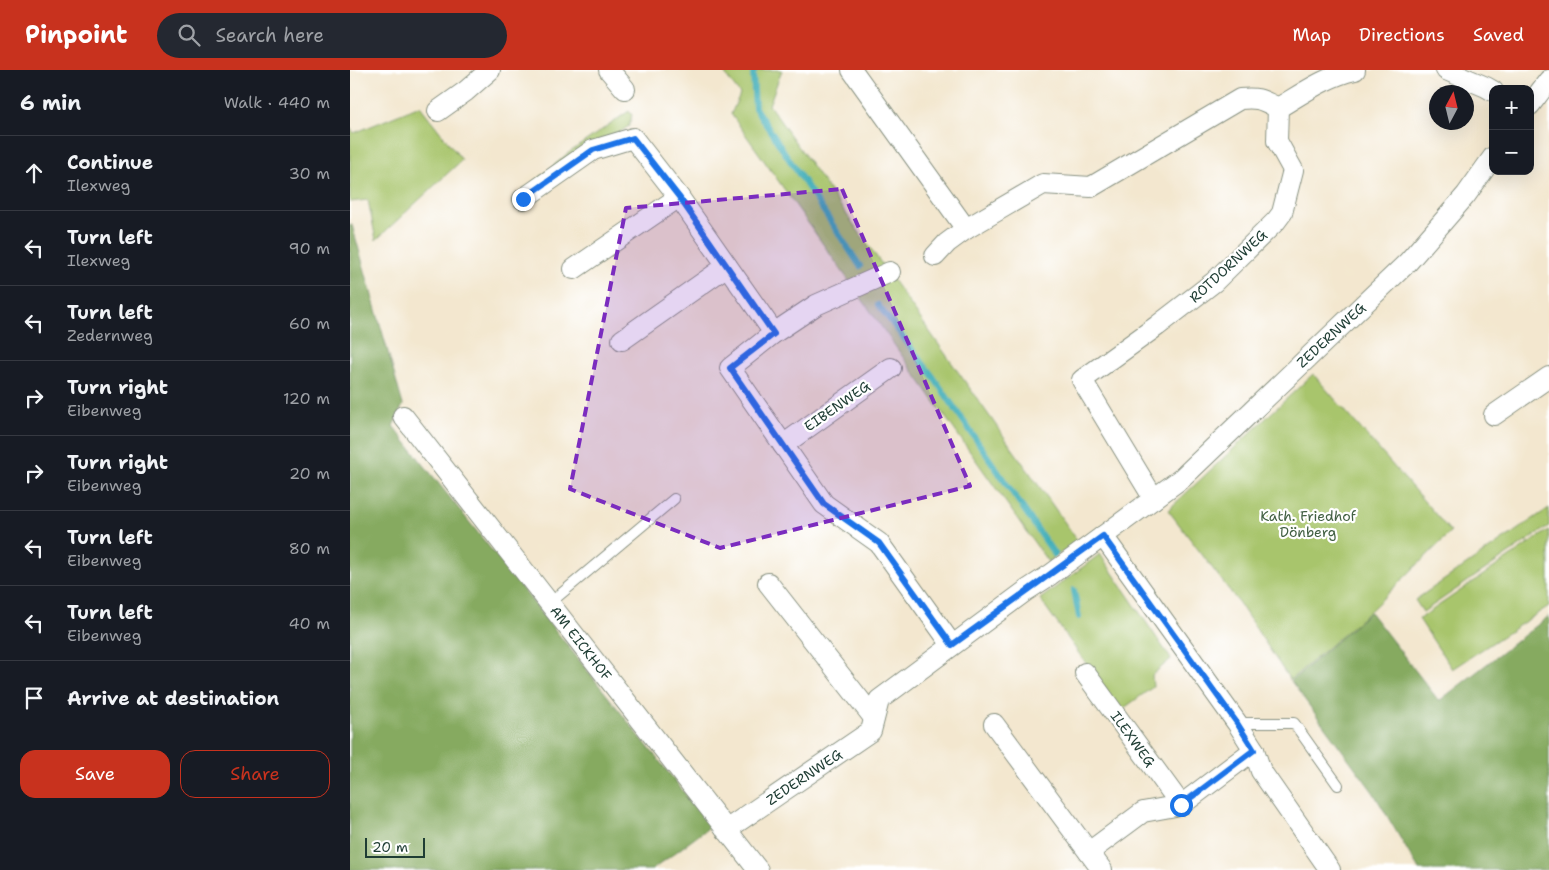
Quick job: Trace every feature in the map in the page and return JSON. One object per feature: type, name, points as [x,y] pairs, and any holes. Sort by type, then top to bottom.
[{"type":"street","points":[[438,111],[466,91],[490,70]]},
{"type":"street","points":[[609,70],[625,89]]},
{"type":"street","points":[[852,70],[966,229]]},
{"type":"street","points":[[935,256],[947,243],[966,229],[1044,184],[1091,187],[1240,99],[1263,99],[1278,108],[1316,85],[1344,72],[1355,70]]},
{"type":"street","points":[[1446,70],[1489,89]]},
{"type":"street","points":[[1534,100],[1549,80]]},
{"type":"street","name":"ROTDORNWEG","points":[[1154,499],[1082,380],[1214,282],[1282,213],[1292,170],[1277,141],[1278,108]]},
{"type":"street","points":[[523,199],[593,150],[633,138],[679,197],[774,334]]},
{"type":"street","name":"ZEDERNWEG","points":[[726,830],[871,731],[879,700],[1182,478],[1408,262],[1466,196],[1489,164]]},
{"type":"street","points":[[574,269],[679,197]]},
{"type":"street","points":[[622,340],[727,266]]},
{"type":"street","points":[[890,272],[816,305],[730,368],[824,504],[879,543],[952,645]]},
{"type":"street","name":"EIBENWEG","points":[[783,445],[892,368]]},
{"type":"street","points":[[1494,415],[1549,377]]},
{"type":"street","name":"AM EICKHOF","points":[[404,416],[758,870]]},
{"type":"street","points":[[1103,536],[1237,723],[1254,750],[1261,771],[1330,870]]},
{"type":"street","points":[[768,583],[874,718]]},
{"type":"street","name":"ILEXWEG","points":[[1085,674],[1181,805]]},
{"type":"street","points":[[994,724],[1102,870]]},
{"type":"street","points":[[1089,852],[1142,812],[1181,805],[1254,750]]},
{"type":"lane","points":[[550,603],[674,499]]},
{"type":"lane","points":[[1237,723],[1294,722],[1338,785]]},
{"type":"highlighted area","points":[[842,189],[970,486],[720,548],[570,489],[626,208]]},
{"type":"green space","points":[[722,70],[782,70],[769,105],[1078,541],[1048,562],[731,114],[740,94]]},
{"type":"green space","points":[[420,106],[462,160],[376,240],[368,200],[350,202],[350,128],[354,133]]},
{"type":"green space","points":[[629,111],[632,115],[629,126],[521,194],[567,154]]},
{"type":"green space","points":[[350,225],[352,225],[403,405],[393,426],[711,826],[652,870],[350,870]]},
{"type":"green space","name":"Kath. Friedhof Dönberg","points":[[1313,374],[1451,532],[1370,611],[1290,680],[1239,603],[1168,510]]},
{"type":"green space","points":[[1549,508],[1549,526],[1423,612],[1415,600]]},
{"type":"green space","points":[[1549,530],[1549,606],[1452,669],[1419,619]]},
{"type":"green space","points":[[1100,554],[1171,659],[1152,675],[1153,687],[1120,711],[1040,599]]},
{"type":"green space","points":[[1370,612],[1439,701],[1549,616],[1549,870],[1419,870],[1373,792],[1291,681]]},
{"type":"waterway","points":[[755,70],[753,74],[755,108],[860,266]]},
{"type":"waterway","points":[[878,305],[932,375],[1055,555]]},
{"type":"waterway","points":[[1074,590],[1079,617]]},
{"type":"route","points":[[523,199],[593,150],[633,138],[679,197],[774,334],[730,368],[824,504],[879,543],[952,645],[1103,536],[1237,723],[1254,750],[1181,805]]}]
